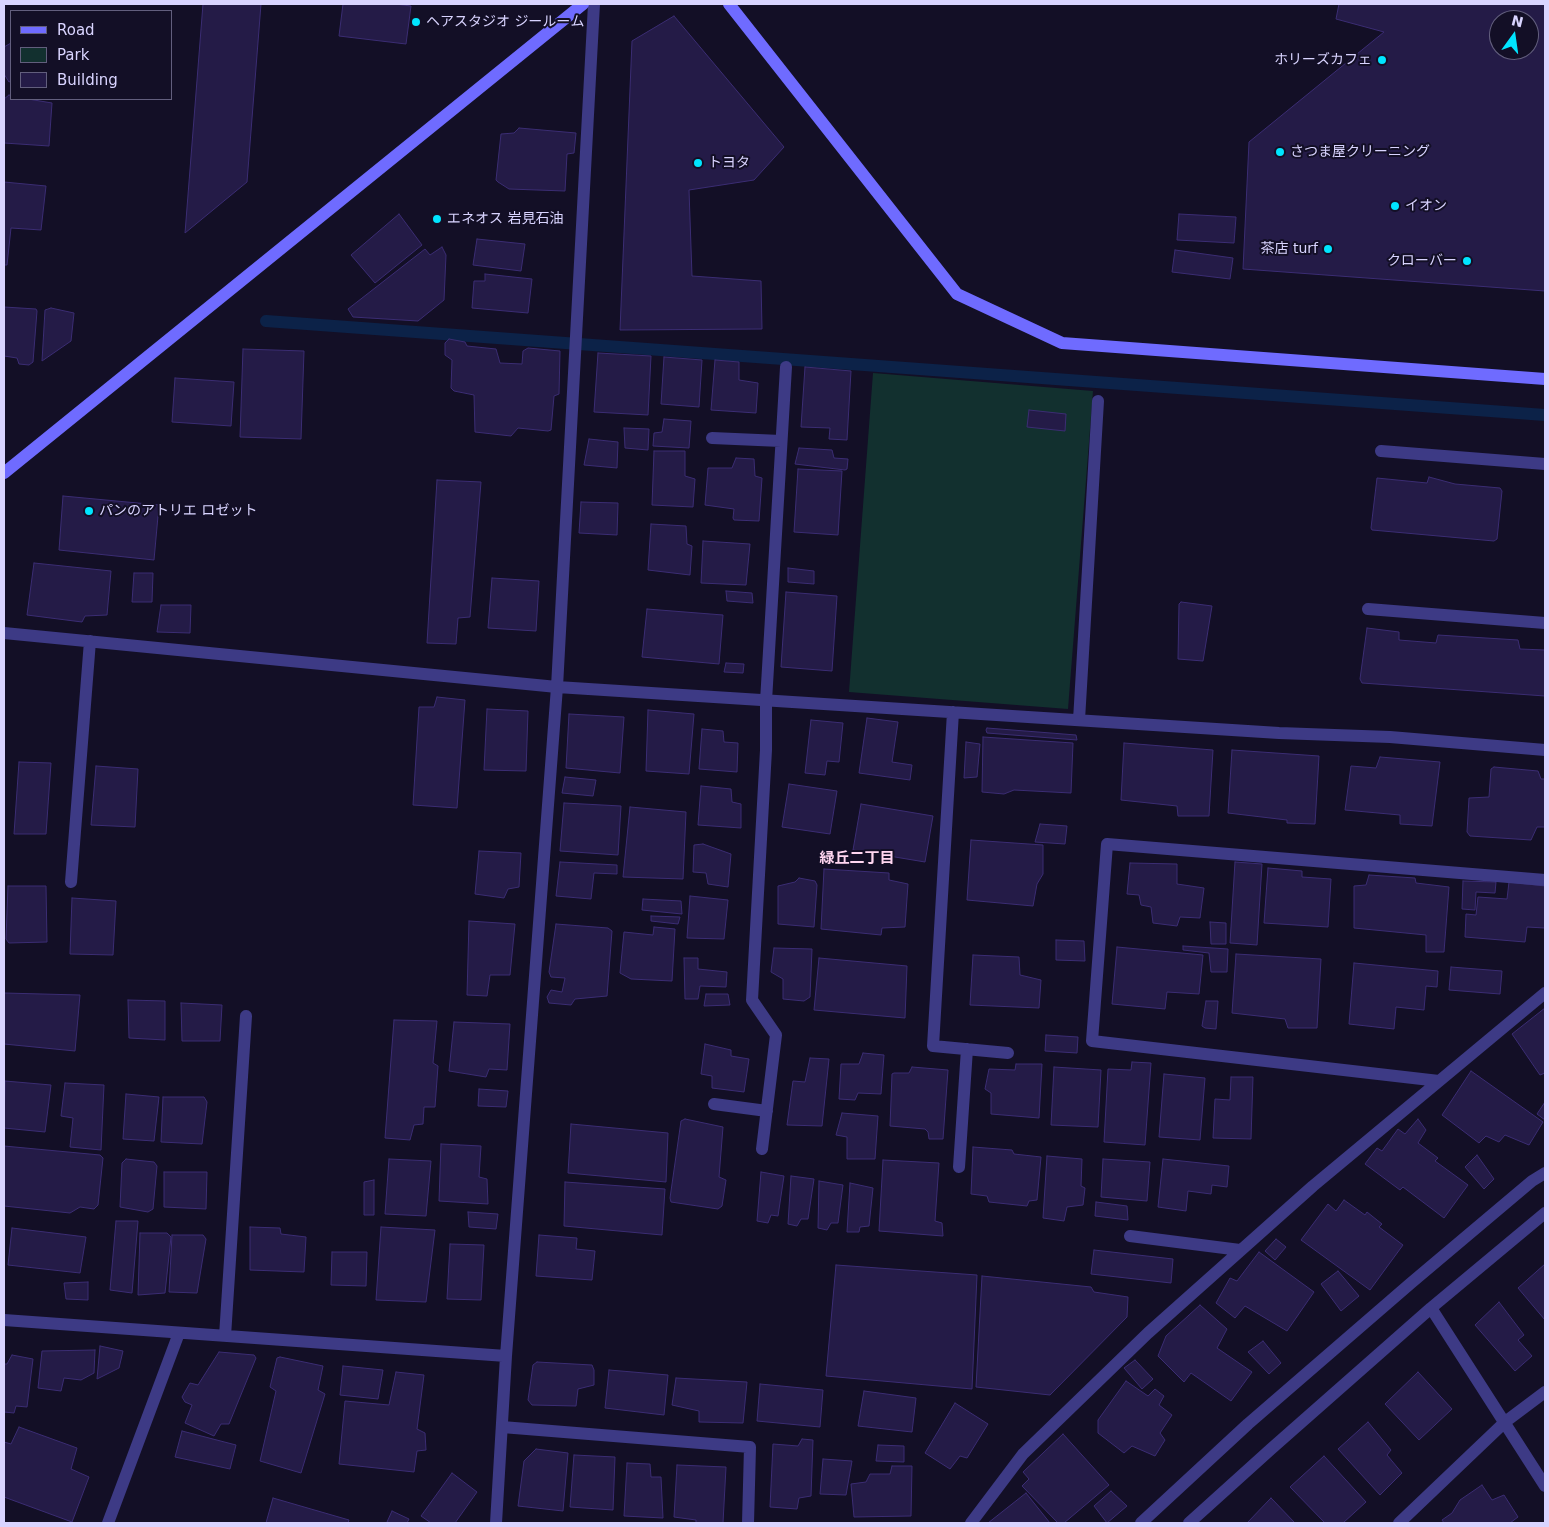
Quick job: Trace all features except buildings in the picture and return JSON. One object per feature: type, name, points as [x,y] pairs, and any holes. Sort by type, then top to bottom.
[{"type":"street","points":[[4,473],[583,4]]},
{"type":"street","points":[[496,1523],[506,1356],[557,687],[594,4]]},
{"type":"street","points":[[730,4],[957,294],[1062,343],[1545,380]]},
{"type":"street","points":[[762,1148],[776,1035],[752,1000],[766,750],[766,701],[786,367]]},
{"type":"street","points":[[1079,720],[1098,401]]},
{"type":"street","points":[[712,438],[781,441]]},
{"type":"street","points":[[1381,451],[1545,464]]},
{"type":"street","points":[[1368,609],[1545,623]]},
{"type":"street","points":[[4,633],[557,687],[1079,720],[1390,737],[1545,750]]},
{"type":"street","points":[[70,882],[90,641]]},
{"type":"street","points":[[953,712],[934,1046],[1008,1053]]},
{"type":"street","points":[[1440,1081],[1092,1042],[1107,844],[1545,880]]},
{"type":"street","points":[[971,1523],[1023,1454],[1148,1332],[1312,1186],[1545,993]]},
{"type":"street","points":[[225,1336],[246,1016]]},
{"type":"street","points":[[959,1168],[967,1049]]},
{"type":"street","points":[[714,1104],[766,1111]]},
{"type":"street","points":[[1140,1523],[1248,1424],[1411,1283],[1532,1181],[1545,1174]]},
{"type":"street","points":[[1189,1523],[1432,1308],[1545,1213]]},
{"type":"street","points":[[1130,1236],[1240,1250]]},
{"type":"street","points":[[1432,1308],[1545,1486]]},
{"type":"street","points":[[4,1320],[506,1356]]},
{"type":"street","points":[[108,1523],[180,1333]]},
{"type":"street","points":[[1399,1523],[1505,1422],[1545,1392]]},
{"type":"street","points":[[502,1427],[750,1447],[748,1523]]},
{"type":"green space","points":[[873,373],[1093,391],[1068,709],[849,692]]},
{"type":"waterway","points":[[266,321],[1545,415]]},
{"type":"place","name":"ヘアスタジオ ジールーム","points":[[416,22]]},
{"type":"place","name":"ホリーズカフェ","points":[[1382,60]]},
{"type":"place","name":"さつま屋クリーニング","points":[[1280,152]]},
{"type":"place","name":"トヨタ","points":[[698,163]]},
{"type":"place","name":"イオン","points":[[1395,206]]},
{"type":"place","name":"エネオス 岩見石油","points":[[437,219]]},
{"type":"place","name":"茶店 turf","points":[[1328,249]]},
{"type":"place","name":"クローバー","points":[[1467,261]]},
{"type":"place","name":"パンのアトリエ ロゼット","points":[[89,511]]},
{"type":"district","name":"緑丘二丁目","points":[[857,859]]}]
